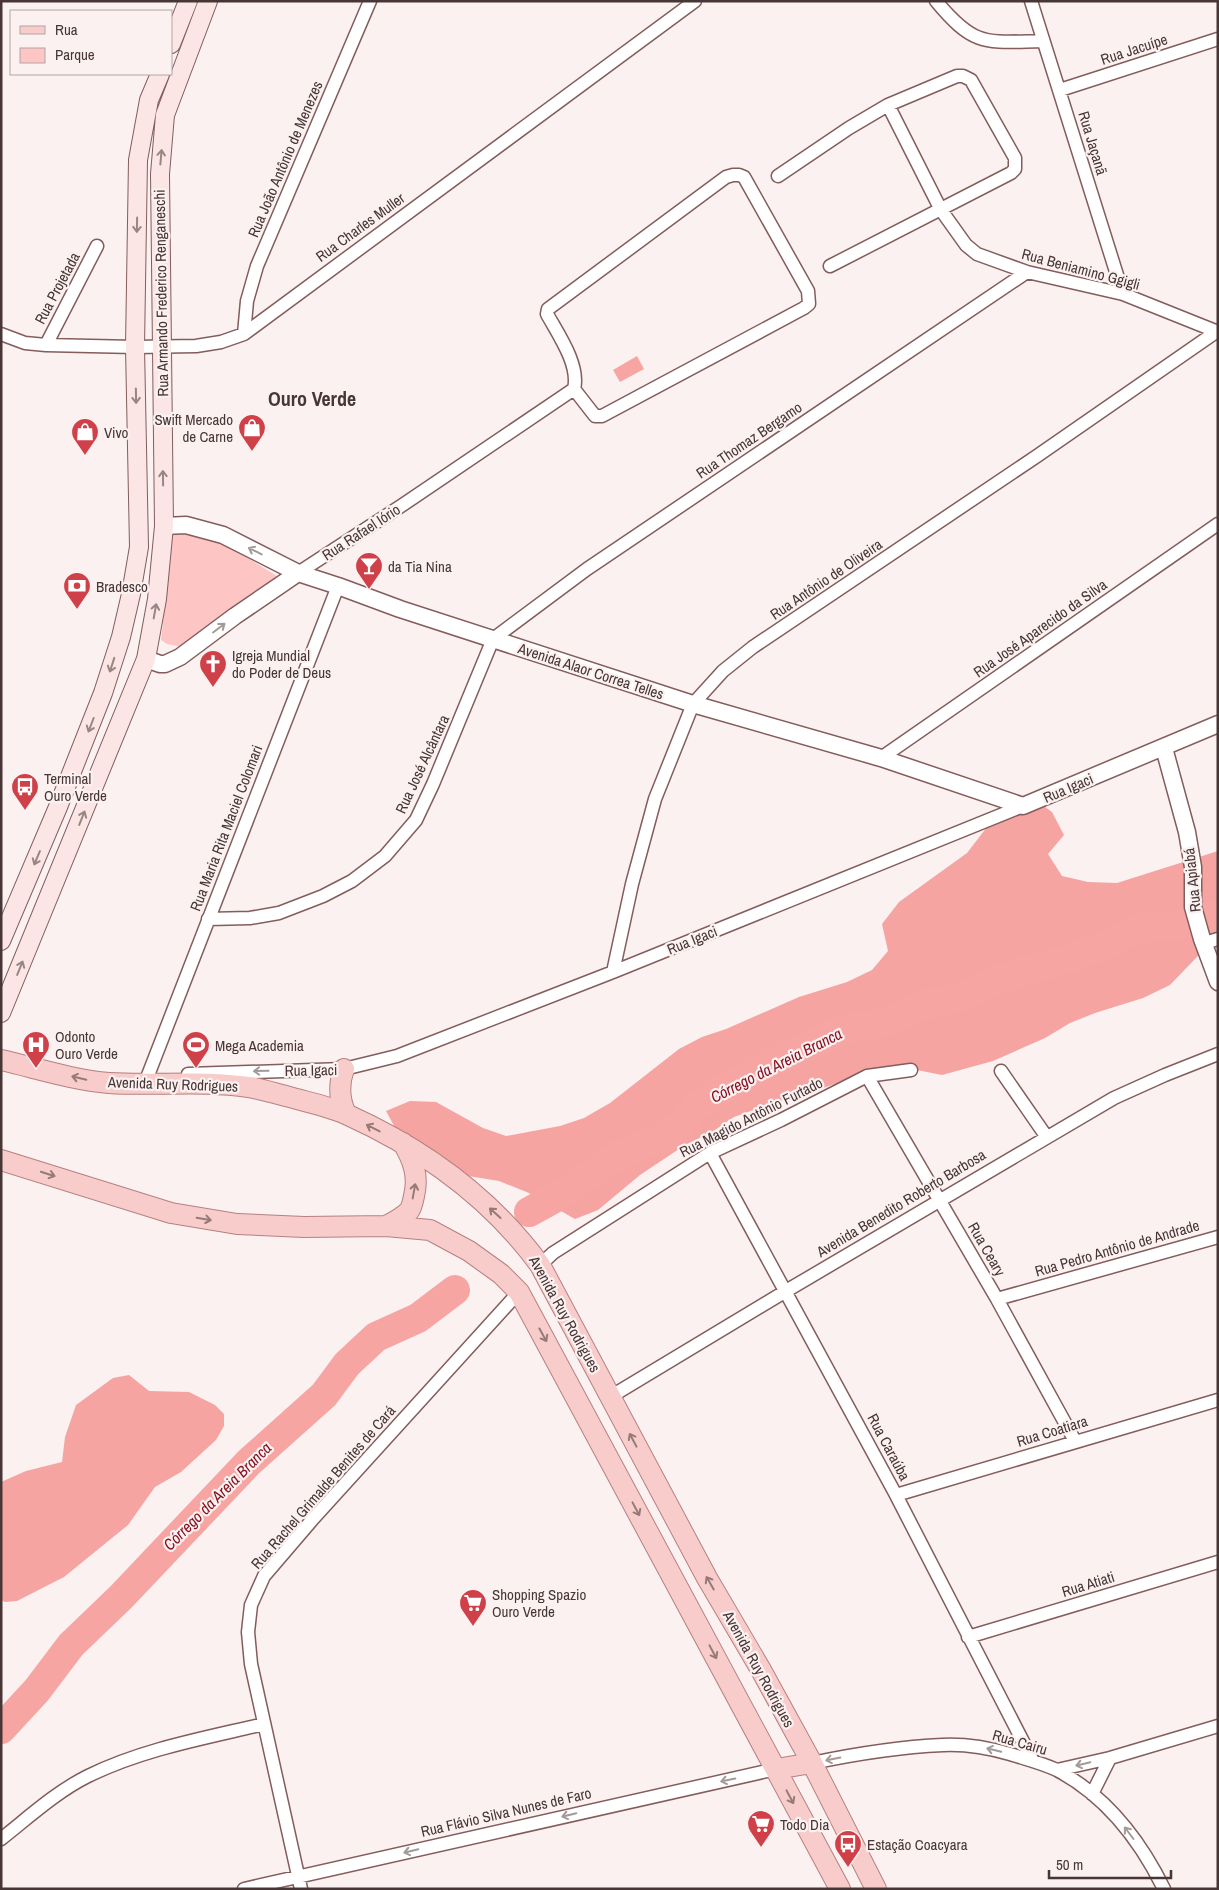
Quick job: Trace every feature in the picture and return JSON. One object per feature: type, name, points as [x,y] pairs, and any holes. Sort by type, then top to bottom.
[{"type":"main road","points":[[172,41],[188,1]]},
{"type":"main road","name":"Rua Armando Frederico Renganeschi","points":[[1,1013],[146,659],[157,599],[164,526],[160,174],[164,115],[208,1]]},
{"type":"main road","name":"Rua Armando Frederico Renganeschi","points":[[1,941],[62,797],[103,693],[121,637],[131,594],[139,547],[135,348],[138,160],[149,100],[160,75]]},
{"type":"main road","points":[[139,547],[151,534],[164,526]]},
{"type":"main road","points":[[121,637],[146,659]]},
{"type":"main road","points":[[76,761],[99,776]]},
{"type":"main road","name":"Avenida Ruy Rodrigues","points":[[1,1060],[108,1083],[146,1079],[250,1087],[346,1114],[403,1143],[460,1181],[507,1224],[540,1264],[707,1578],[761,1670],[812,1763],[876,1889]]},
{"type":"main road","points":[[344,1069],[340,1087],[342,1106],[346,1114]]},
{"type":"main road","points":[[386,1226],[401,1218],[410,1209],[416,1187],[415,1170],[403,1143]]},
{"type":"main road","name":"Avenida Ruy Rodrigues","points":[[1,1160],[171,1213],[237,1224],[304,1228],[386,1226],[430,1230],[468,1251],[502,1274],[519,1292],[840,1889]]},
{"type":"main road","points":[[519,1292],[535,1279],[540,1264]]},
{"type":"main road","points":[[776,1770],[812,1763]]},
{"type":"street","name":"Rua João Antônio de Menezes","points":[[244,334],[247,300],[257,266],[370,1]]},
{"type":"street","name":"Rua Charles Muller","points":[[1,334],[24,343],[135,348],[196,346],[221,342],[244,334],[695,1]]},
{"type":"street","points":[[936,1],[952,22],[981,40],[995,42],[1043,40]]},
{"type":"street","name":"Rua Jaçanã","points":[[1032,1],[1123,294]]},
{"type":"street","name":"Rua Jacuípe","points":[[1060,90],[1218,39]]},
{"type":"street","points":[[778,176],[849,128],[888,105],[957,76],[967,77],[1015,158],[1015,169],[1011,173],[830,266]]},
{"type":"street","points":[[888,105],[941,210]]},
{"type":"street","points":[[739,175],[744,177],[808,291],[809,304],[602,416],[592,414],[574,389],[576,379],[575,368],[547,314],[548,309],[726,177],[739,175]]},
{"type":"street","name":"Rua Beniamino Ggigli","points":[[941,210],[966,245],[977,254],[1027,272],[1123,294],[1217,332]]},
{"type":"street","name":"Rua Projetada","points":[[46,345],[97,246]]},
{"type":"street","name":"Rua Thomaz Bergamo","points":[[493,639],[587,570],[1027,272]]},
{"type":"street","name":"Rua Antônio de Oliveira","points":[[613,972],[645,833],[655,799],[693,704],[723,671],[753,647],[1217,332]]},
{"type":"street","name":"Rua Rafael Iório","points":[[146,659],[165,664],[180,657],[235,616],[298,573],[409,501],[574,389]]},
{"type":"street","name":"Rua José Aparecido da Silva","points":[[881,758],[1218,524]]},
{"type":"street","name":"Avenida Alaor Correa Telles","points":[[164,526],[186,525],[223,535],[298,573],[400,609],[693,704],[881,758],[1023,806]]},
{"type":"street","name":"Rua Maria Rita Maciel Colomari","points":[[146,1079],[338,586]]},
{"type":"street","name":"Rua José Alcântara","points":[[208,919],[250,918],[279,913],[323,896],[352,881],[385,856],[416,820],[437,775],[493,639]]},
{"type":"street","name":"Rua Igaci","points":[[146,1079],[344,1069],[369,1065],[416,1050],[1023,806],[1218,724]]},
{"type":"street","name":"Rua Apiabá","points":[[1164,748],[1193,866],[1193,907],[1208,940],[1218,982]]},
{"type":"street","name":"Avenida Benedito Roberto Barbosa","points":[[610,1398],[1046,1136],[1114,1098],[1218,1054]]},
{"type":"street","name":"Rua Magido Antônio Furtado","points":[[540,1264],[553,1253],[710,1152],[781,1120],[867,1076],[911,1070]]},
{"type":"street","points":[[1001,1071],[1046,1136]]},
{"type":"street","name":"Rua Ceary","points":[[867,1076],[997,1299],[1075,1441]]},
{"type":"street","name":"Rua Caraúba","points":[[710,1152],[896,1495],[1033,1761]]},
{"type":"street","name":"Rua Pedro Antônio de Andrade","points":[[997,1299],[1218,1237]]},
{"type":"street","name":"Rua Rachel Grimalde Benites de Cará","points":[[301,1889],[251,1664],[248,1632],[251,1605],[264,1576],[312,1520],[519,1292]]},
{"type":"street","name":"Rua Coatiara","points":[[896,1495],[1218,1400]]},
{"type":"street","name":"Rua Atiati","points":[[968,1637],[1218,1562]]},
{"type":"street","points":[[1,1838],[62,1792],[86,1777],[118,1762],[156,1750],[264,1724]]},
{"type":"street","points":[[1056,1770],[1110,1758],[1218,1726]]},
{"type":"street","name":"Rua Cairu","points":[[812,1763],[869,1752],[944,1745],[990,1749],[1033,1761],[1056,1770],[1092,1794],[1128,1830],[1144,1852],[1164,1889]]},
{"type":"street","points":[[1092,1794],[1110,1758]]},
{"type":"street","name":"Rua Flávio Silva Nunes de Faro","points":[[244,1889],[776,1770]]},
{"type":"green space","points":[[187,533],[222,542],[280,578],[182,647],[167,644],[161,640],[166,597],[169,535]]},
{"type":"shaded area","points":[[637,356],[644,369],[620,382],[613,370]]},
{"type":"shaded area","points":[[1031,797],[1052,812],[1064,835],[1048,854],[1062,876],[1088,882],[1117,883],[1218,851],[1218,935],[1170,985],[1143,998],[1070,1023],[1045,1038],[993,1061],[942,1075],[917,1070],[888,1070],[864,1075],[734,1117],[712,1132],[685,1145],[640,1175],[598,1210],[575,1219],[529,1193],[499,1181],[468,1176],[444,1164],[398,1133],[386,1111],[410,1101],[436,1102],[483,1128],[506,1136],[560,1126],[584,1118],[610,1103],[679,1049],[702,1037],[726,1029],[799,997],[847,982],[872,970],[888,951],[882,924],[899,902],[967,853],[987,827],[1008,809]]},
{"type":"shaded area","points":[[129,1375],[149,1391],[189,1392],[215,1405],[224,1414],[224,1426],[216,1440],[181,1472],[155,1487],[128,1525],[64,1577],[17,1601],[5,1602],[1,1600],[1,1482],[26,1471],[62,1462],[65,1437],[76,1405],[113,1378]]},
{"type":"waterway","name":"Córrego da Areia Branca","points":[[529,1212],[569,1190],[619,1154],[657,1140],[680,1125],[698,1105],[738,1080],[790,1053],[849,1028],[878,1024],[898,1017],[916,1007],[960,997],[1025,970],[1068,959],[1100,947],[1137,928],[1175,925],[1218,915]]},
{"type":"waterway","name":"Córrego da Areia Branca","points":[[1,1729],[37,1690],[71,1645],[121,1597],[249,1462],[324,1395],[347,1364],[376,1337],[418,1318],[455,1290]]},
{"type":"place","name":"Swift Mercado de Carne","points":[[252,452]]},
{"type":"place","name":"Vivo","points":[[85,456]]},
{"type":"place","name":"da Tia Nina","points":[[369,590]]},
{"type":"place","name":"Bradesco","points":[[77,610]]},
{"type":"place","name":"Igreja Mundial do Poder de Deus","points":[[213,688]]},
{"type":"place","name":"Terminal Ouro Verde","points":[[25,811]]},
{"type":"place","name":"Odonto Ouro Verde","points":[[36,1069]]},
{"type":"place","name":"Mega Academia","points":[[196,1069]]},
{"type":"place","name":"Shopping Spazio Ouro Verde","points":[[473,1627]]},
{"type":"place","name":"Todo Dia","points":[[761,1848]]},
{"type":"place","name":"Estação Coacyara","points":[[848,1868]]},
{"type":"district","name":"Ouro Verde","points":[[312,398]]}]
